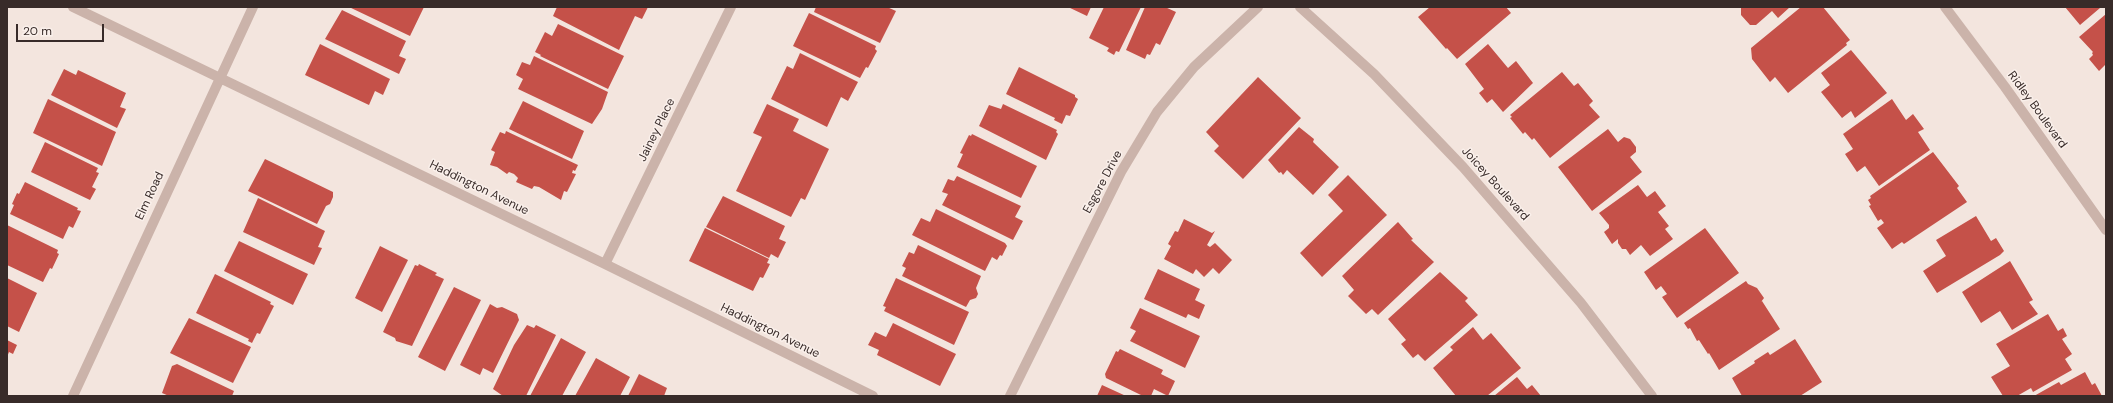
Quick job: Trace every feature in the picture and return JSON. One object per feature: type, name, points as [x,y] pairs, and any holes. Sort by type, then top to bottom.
[{"type":"street","name":"Haddington Avenue","points":[[73,7],[219,76],[873,396]]},
{"type":"street","name":"Elm Road","points":[[73,396],[219,76],[253,7]]},
{"type":"street","name":"Jainey Place","points":[[605,264],[732,7]]},
{"type":"street","name":"Esgore Drive","points":[[1010,396],[1121,172],[1157,112],[1194,67],[1258,7]]},
{"type":"street","name":"Joicey Boulevard","points":[[1300,7],[1374,74],[1463,167],[1581,303],[1652,396]]},
{"type":"street","name":"Ridley Boulevard","points":[[1945,7],[2005,87],[2106,230]]},
{"type":"building","points":[[349,7],[424,7],[410,36]]},
{"type":"building","points":[[557,7],[648,7],[642,19],[635,16],[619,50],[553,16]]},
{"type":"building","points":[[816,7],[887,7],[896,11],[880,43],[814,12]]},
{"type":"building","points":[[1068,7],[1091,7],[1087,16]]},
{"type":"building","points":[[1104,7],[1141,7],[1119,52],[1116,51],[1114,55],[1107,51],[1109,48],[1089,38]]},
{"type":"building","points":[[1145,7],[1165,7],[1176,12],[1160,45],[1156,43],[1150,55],[1147,54],[1145,59],[1126,50]]},
{"type":"building","points":[[1430,7],[1506,7],[1511,13],[1457,59],[1447,48],[1446,49],[1418,17]]},
{"type":"building","points":[[1741,7],[1790,7],[1778,18],[1772,11],[1756,25],[1750,25],[1741,15]]},
{"type":"building","points":[[1801,7],[1823,7],[1850,40],[1846,43],[1847,45],[1788,93],[1775,77],[1770,82],[1752,59],[1751,48]]},
{"type":"building","points":[[2065,7],[2099,7],[2100,8],[2080,25]]},
{"type":"building","points":[[342,10],[406,41],[399,56],[406,59],[399,74],[325,39]]},
{"type":"building","points":[[809,13],[876,46],[875,49],[877,51],[868,68],[866,67],[860,78],[793,46]]},
{"type":"building","points":[[2106,14],[2106,64],[2099,71],[2089,59],[2093,55],[2093,52],[2079,37]]},
{"type":"building","points":[[558,24],[624,56],[608,89],[540,56],[541,55],[535,52],[545,32],[552,36]]},
{"type":"building","points":[[320,44],[390,79],[383,95],[375,91],[369,105],[305,75]]},
{"type":"building","points":[[1488,44],[1508,68],[1516,61],[1533,83],[1503,112],[1492,99],[1487,103],[1479,93],[1484,89],[1465,64]]},
{"type":"building","points":[[1851,50],[1887,93],[1855,118],[1851,111],[1842,118],[1821,92],[1830,85],[1821,73]]},
{"type":"building","points":[[800,53],[858,82],[848,101],[841,97],[827,127],[771,99],[787,66],[793,69]]},
{"type":"building","points":[[534,56],[608,92],[602,109],[592,124],[518,89],[523,79],[516,75],[522,62],[530,65]]},
{"type":"building","points":[[1019,67],[1075,95],[1078,99],[1070,116],[1066,115],[1062,124],[1054,120],[1055,118],[1006,94]]},
{"type":"building","points":[[64,69],[76,75],[78,70],[126,93],[120,107],[126,109],[117,128],[51,95]]},
{"type":"building","points":[[1562,72],[1574,86],[1578,83],[1593,101],[1589,105],[1600,117],[1550,158],[1534,138],[1532,140],[1525,132],[1523,134],[1510,118],[1512,117],[1510,115]]},
{"type":"building","points":[[1258,77],[1301,118],[1243,179],[1214,151],[1219,146],[1206,132]]},
{"type":"building","points":[[48,99],[116,132],[102,166],[33,133]]},
{"type":"building","points":[[1892,99],[1906,120],[1913,114],[1924,129],[1918,132],[1930,150],[1879,186],[1865,166],[1857,172],[1845,154],[1853,149],[1843,134]]},
{"type":"building","points":[[523,101],[584,131],[572,159],[509,129]]},
{"type":"building","points":[[767,104],[799,119],[793,131],[829,149],[805,200],[801,198],[791,217],[736,191],[762,137],[753,133]]},
{"type":"building","points":[[1003,104],[1057,130],[1056,132],[1058,134],[1046,160],[979,126],[989,105],[1001,109]]},
{"type":"building","points":[[1299,127],[1314,139],[1313,142],[1339,167],[1313,195],[1287,170],[1283,175],[1281,172],[1279,173],[1268,160]]},
{"type":"building","points":[[1608,129],[1618,142],[1624,137],[1630,139],[1636,147],[1636,152],[1630,157],[1642,172],[1592,211],[1558,167]]},
{"type":"building","points":[[506,131],[578,165],[575,171],[573,170],[572,173],[576,174],[567,192],[564,191],[561,200],[539,187],[534,186],[532,189],[516,182],[518,178],[514,174],[509,172],[507,174],[497,167],[490,165],[495,152],[491,150],[500,132],[505,134]]},
{"type":"building","points":[[972,134],[1037,166],[1021,198],[957,167],[963,154],[960,153],[969,135],[971,136]]},
{"type":"building","points":[[45,142],[98,168],[96,172],[99,173],[92,187],[96,189],[90,200],[31,172]]},
{"type":"building","points":[[1933,152],[1959,186],[1957,188],[1967,202],[1904,244],[1902,242],[1892,249],[1877,228],[1884,223],[1881,219],[1878,221],[1869,206],[1871,205],[1868,200],[1871,198],[1870,196]]},
{"type":"building","points":[[265,159],[333,192],[333,197],[330,204],[326,206],[317,224],[248,191]]},
{"type":"building","points":[[1348,175],[1387,215],[1322,277],[1300,253],[1343,211],[1328,195]]},
{"type":"building","points":[[957,176],[1021,206],[1015,217],[1023,221],[1013,240],[942,205],[948,194],[942,192],[948,179],[954,181]]},
{"type":"building","points":[[25,182],[78,208],[77,210],[81,211],[73,228],[69,226],[63,239],[10,214],[14,205],[12,204],[17,193],[19,194]]},
{"type":"building","points":[[1638,185],[1647,197],[1655,191],[1666,206],[1658,212],[1669,226],[1665,229],[1673,239],[1650,256],[1641,245],[1630,255],[1626,249],[1622,249],[1618,243],[1618,239],[1612,244],[1604,232],[1609,228],[1609,225],[1599,213]]},
{"type":"building","points":[[723,196],[785,226],[779,239],[786,242],[778,258],[771,254],[769,258],[706,227]]},
{"type":"building","points":[[258,198],[325,231],[318,247],[322,248],[314,265],[243,232]]},
{"type":"building","points":[[936,209],[1005,243],[1007,246],[1002,256],[1000,255],[997,260],[992,257],[985,271],[912,235],[921,218],[930,222]]},
{"type":"building","points":[[1976,216],[1991,241],[1996,238],[2004,251],[2000,255],[1937,293],[1923,271],[1946,256],[1936,240]]},
{"type":"building","points":[[1184,219],[1212,233],[1215,231],[1207,245],[1210,247],[1215,243],[1232,260],[1219,274],[1213,268],[1204,277],[1196,269],[1193,274],[1164,259],[1171,246],[1168,244],[1169,242],[1175,231],[1178,232]]},
{"type":"building","points":[[1398,222],[1413,239],[1411,240],[1434,262],[1378,315],[1372,309],[1366,314],[1348,296],[1354,290],[1342,276]]},
{"type":"building","points":[[7,225],[58,250],[57,253],[59,254],[52,269],[50,268],[43,282],[7,265]]},
{"type":"building","points":[[705,228],[769,259],[767,263],[770,264],[763,278],[760,277],[753,291],[689,261]]},
{"type":"building","points":[[1705,228],[1739,273],[1677,318],[1662,297],[1667,294],[1661,286],[1656,290],[1644,272]]},
{"type":"building","points":[[239,241],[308,274],[293,305],[224,271]]},
{"type":"building","points":[[918,245],[981,276],[976,288],[978,294],[976,298],[970,300],[966,307],[902,276],[906,268],[902,266],[909,252],[914,254]]},
{"type":"building","points":[[380,246],[408,260],[382,312],[355,298]]},
{"type":"building","points":[[2010,261],[2033,300],[2029,302],[2038,314],[2012,330],[2000,311],[1981,323],[1962,292]]},
{"type":"building","points":[[419,264],[437,273],[435,275],[444,279],[412,346],[396,341],[395,338],[383,332],[415,265],[418,266]]},
{"type":"building","points":[[1158,269],[1200,289],[1195,300],[1205,305],[1199,319],[1188,314],[1186,318],[1144,299]]},
{"type":"building","points":[[1440,272],[1468,298],[1465,301],[1478,315],[1425,361],[1418,354],[1413,358],[1401,344],[1406,340],[1388,319]]},
{"type":"building","points":[[215,274],[271,302],[270,304],[274,306],[260,334],[257,333],[252,343],[248,341],[249,339],[196,313]]},
{"type":"building","points":[[7,278],[37,293],[19,332],[7,326]]},
{"type":"building","points":[[896,278],[969,312],[954,345],[884,311],[886,307],[883,306]]},
{"type":"building","points":[[1746,281],[1748,284],[1757,288],[1764,298],[1761,302],[1762,301],[1780,329],[1719,370],[1709,353],[1708,354],[1699,340],[1697,341],[1690,328],[1688,329],[1684,323]]},
{"type":"building","points":[[454,287],[481,300],[445,371],[418,357]]},
{"type":"building","points":[[490,304],[497,308],[502,307],[517,314],[519,320],[493,373],[483,368],[480,375],[460,365]]},
{"type":"building","points":[[1140,308],[1200,336],[1185,368],[1130,341],[1136,331],[1130,328]]},
{"type":"building","points":[[2048,314],[2058,331],[2063,328],[2067,336],[2062,339],[2072,354],[2065,359],[2072,370],[2033,392],[2031,388],[2017,396],[2003,396],[1991,377],[2010,366],[1996,344]]},
{"type":"building","points":[[189,318],[251,347],[233,383],[170,353]]},
{"type":"building","points":[[893,323],[956,354],[940,386],[877,355],[879,350],[868,345],[875,332],[886,337]]},
{"type":"building","points":[[527,325],[534,328],[536,325],[556,335],[526,396],[503,396],[493,389],[514,345]]},
{"type":"building","points":[[1473,327],[1483,340],[1491,333],[1521,368],[1487,396],[1456,396],[1433,368],[1453,350],[1450,347]]},
{"type":"building","points":[[561,338],[586,352],[562,396],[530,396]]},
{"type":"building","points":[[1795,339],[1822,382],[1800,396],[1742,396],[1732,378],[1755,363],[1754,361],[1768,352],[1770,355]]},
{"type":"building","points":[[7,340],[17,345],[13,354],[9,352],[7,357]]},
{"type":"building","points":[[1120,349],[1163,370],[1161,374],[1175,381],[1168,396],[1154,389],[1151,396],[1143,396],[1106,378],[1105,374],[1116,351],[1118,352]]},
{"type":"building","points":[[596,358],[630,377],[620,396],[575,396]]},
{"type":"building","points":[[177,364],[234,391],[232,396],[169,396],[162,393],[172,366]]},
{"type":"building","points":[[2085,372],[2092,385],[2095,383],[2102,396],[2034,396],[2059,382],[2061,385]]},
{"type":"building","points":[[639,374],[667,388],[664,396],[628,396]]},
{"type":"building","points":[[1517,377],[1527,389],[1532,385],[1541,396],[1494,396]]},
{"type":"building","points":[[1102,385],[1126,396],[1097,396]]}]
